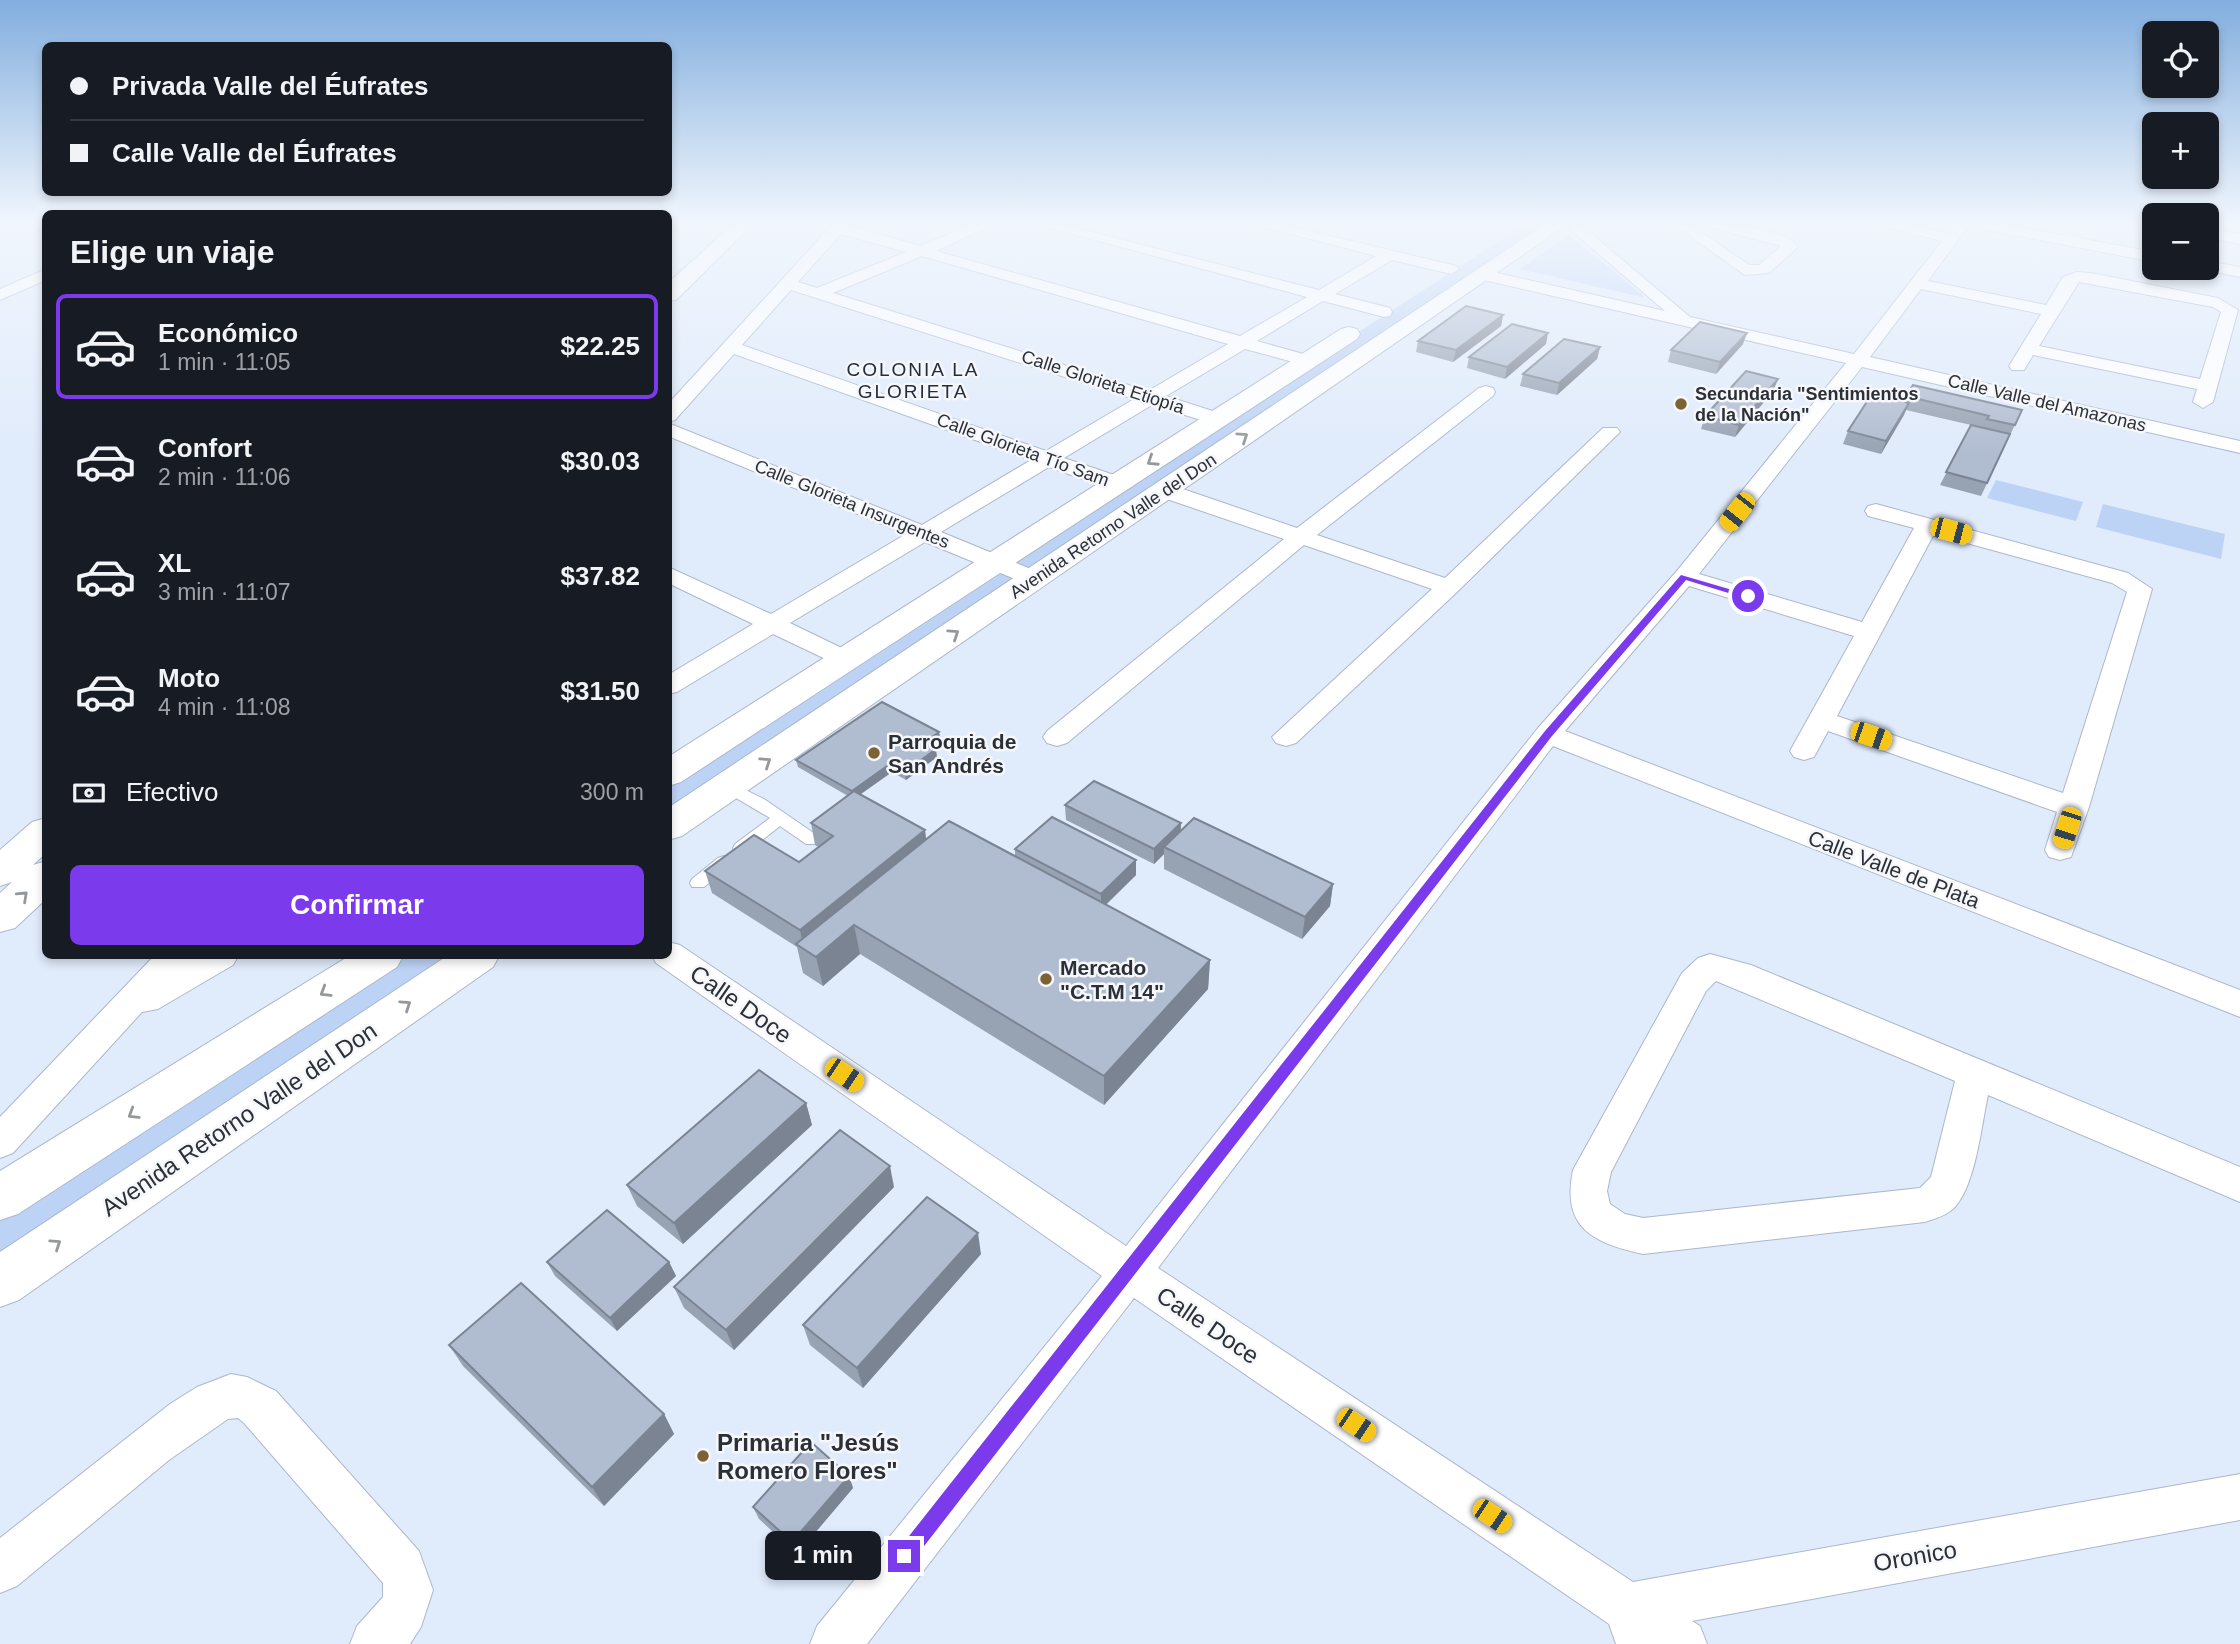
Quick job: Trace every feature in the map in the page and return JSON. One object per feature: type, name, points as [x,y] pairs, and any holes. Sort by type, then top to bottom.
[{"type":"main road","name":"Avenida Retorno Valle del Don","points":[[672,770],[1400,302]]},
{"type":"main road","name":"Avenida Retorno Valle del Don","points":[[672,824],[1445,302]]},
{"type":"main road","points":[[0,872],[42,835]]},
{"type":"main road","points":[[0,917],[42,879]]},
{"type":"main road","points":[[0,1198],[377,959]]},
{"type":"main road","name":"Avenida Retorno Valle del Don","points":[[0,1282],[474,959]]},
{"type":"street","points":[[672,412],[771,302]]},
{"type":"street","name":"Calle Glorieta Etiopía","points":[[847,302],[1218,419]]},
{"type":"street","points":[[1097,302],[1308,361]]},
{"type":"street","points":[[672,684],[1310,302]]},
{"type":"street","points":[[1343,302],[1384,312]]},
{"type":"street","name":"Calle Valle del Amazonas","points":[[1602,302],[2240,447]]},
{"type":"street","points":[[1663,302],[1686,321]]},
{"type":"street","points":[[835,1644],[1130,1272],[1548,734],[1684,577],[1859,359],[1901,302]]},
{"type":"street","points":[[2007,302],[2053,311]]},
{"type":"street","points":[[2018,366],[2058,302]]},
{"type":"street","points":[[2030,349],[2206,394],[2230,313],[2226,306],[2204,302]]},
{"type":"street","name":"Calle Glorieta Tío Sam","points":[[731,347],[1118,484]]},
{"type":"street","points":[[1057,737],[1300,537],[1486,393]]},
{"type":"street","name":"Calle Glorieta Insurgentes","points":[[672,431],[1035,579]]},
{"type":"street","points":[[1286,737],[1449,587],[1610,432]]},
{"type":"street","points":[[1163,490],[1449,587]]},
{"type":"street","points":[[1876,511],[2137,585],[2141,594],[2060,850]]},
{"type":"street","points":[[1804,751],[1927,525]]},
{"type":"street","points":[[672,576],[772,622],[845,660]]},
{"type":"street","points":[[1684,577],[1868,632]]},
{"type":"street","points":[[1820,719],[2074,807]]},
{"type":"street","name":"Calle Valle de Plata","points":[[1548,734],[2240,1004]]},
{"type":"street","name":"Calle Doce","points":[[672,957],[1130,1272],[1634,1626],[1682,1644]]},
{"type":"street","points":[[0,1142],[171,959]]},
{"type":"street","points":[[119,1017],[215,959]]},
{"type":"street","points":[[1975,1072],[1949,1182],[1940,1197],[1925,1205],[1643,1236],[1616,1230],[1593,1214],[1588,1191],[1592,1170],[1694,982],[1710,967],[1740,974],[1975,1072],[2240,1185]]},
{"type":"street","points":[[0,1569],[191,1416],[231,1396],[250,1400],[260,1407],[402,1568],[410,1581],[410,1597],[400,1616],[375,1644]]},
{"type":"street","name":"Oronico","points":[[1634,1626],[2240,1497]]},
{"type":"lane","points":[[729,787],[781,817],[812,841]]},
{"type":"lane","points":[[698,883],[781,817]]},
{"type":"shaded area","points":[[1405,302],[1431,302],[672,808],[672,776]]},
{"type":"shaded area","points":[[1996,480],[2083,502],[2076,521],[1987,498]]},
{"type":"shaded area","points":[[2103,504],[2225,534],[2221,559],[2096,527]]},
{"type":"shaded area","points":[[389,959],[445,959],[0,1255],[0,1210]]},
{"type":"building","points":[[1466,306],[1503,315],[1456,350],[1418,341]]},
{"type":"building","points":[[1700,322],[1747,333],[1720,362],[1671,350]]},
{"type":"building","points":[[1512,324],[1548,333],[1507,367],[1469,357]]},
{"type":"building","points":[[1564,339],[1600,347],[1559,383],[1523,374]]},
{"type":"building","points":[[1746,371],[1778,379],[1739,425],[1705,416]]},
{"type":"building","points":[[1913,385],[2022,410],[2015,425],[1987,419],[1989,416],[1906,396]]},
{"type":"building","points":[[1872,394],[1909,403],[1886,441],[1848,431]]},
{"type":"building","points":[[1971,425],[2010,434],[1987,483],[1946,472]]},
{"type":"building","name":"Parroquia de San Andrés","points":[[882,702],[939,732],[924,743],[936,749],[905,772],[890,764],[852,791],[796,760]]},
{"type":"building","points":[[1094,781],[1181,823],[1154,849],[1065,805]]},
{"type":"building","points":[[854,791],[925,830],[800,930],[705,871],[754,835],[799,862],[833,836],[811,823]]},
{"type":"building","points":[[1052,817],[1136,860],[1101,894],[1015,849]]},
{"type":"building","points":[[1194,818],[1333,884],[1305,917],[1164,847]]},
{"type":"building","name":"Mercado \"C.T.M 14\"","points":[[949,821],[1210,960],[1104,1076],[854,925],[816,957],[796,944]]},
{"type":"building","points":[[759,1070],[806,1103],[674,1223],[627,1185]]},
{"type":"building","points":[[840,1130],[890,1166],[726,1330],[674,1287]]},
{"type":"building","points":[[927,1197],[978,1233],[857,1368],[803,1325]]},
{"type":"building","points":[[607,1210],[669,1262],[610,1318],[547,1262]]},
{"type":"building","points":[[521,1283],[664,1414],[592,1487],[449,1345]]},
{"type":"building","points":[[811,1442],[849,1476],[792,1542],[753,1507]]},
{"type":"place","name":"Secundaria \"Sentimientos de la Nación\"","points":[[1681,404]]},
{"type":"place","name":"Parroquia de San Andrés","points":[[874,753]]},
{"type":"place","name":"Mercado \"C.T.M 14\"","points":[[1046,979]]},
{"type":"place","name":"Primaria \"Jesús Romero Flores\"","points":[[703,1456]]},
{"type":"district","name":"COLONIA LA GLORIETA","points":[[913,380]]},
{"type":"route","points":[[904,1556],[1130,1272],[1548,734],[1684,577],[1748,596]]}]
